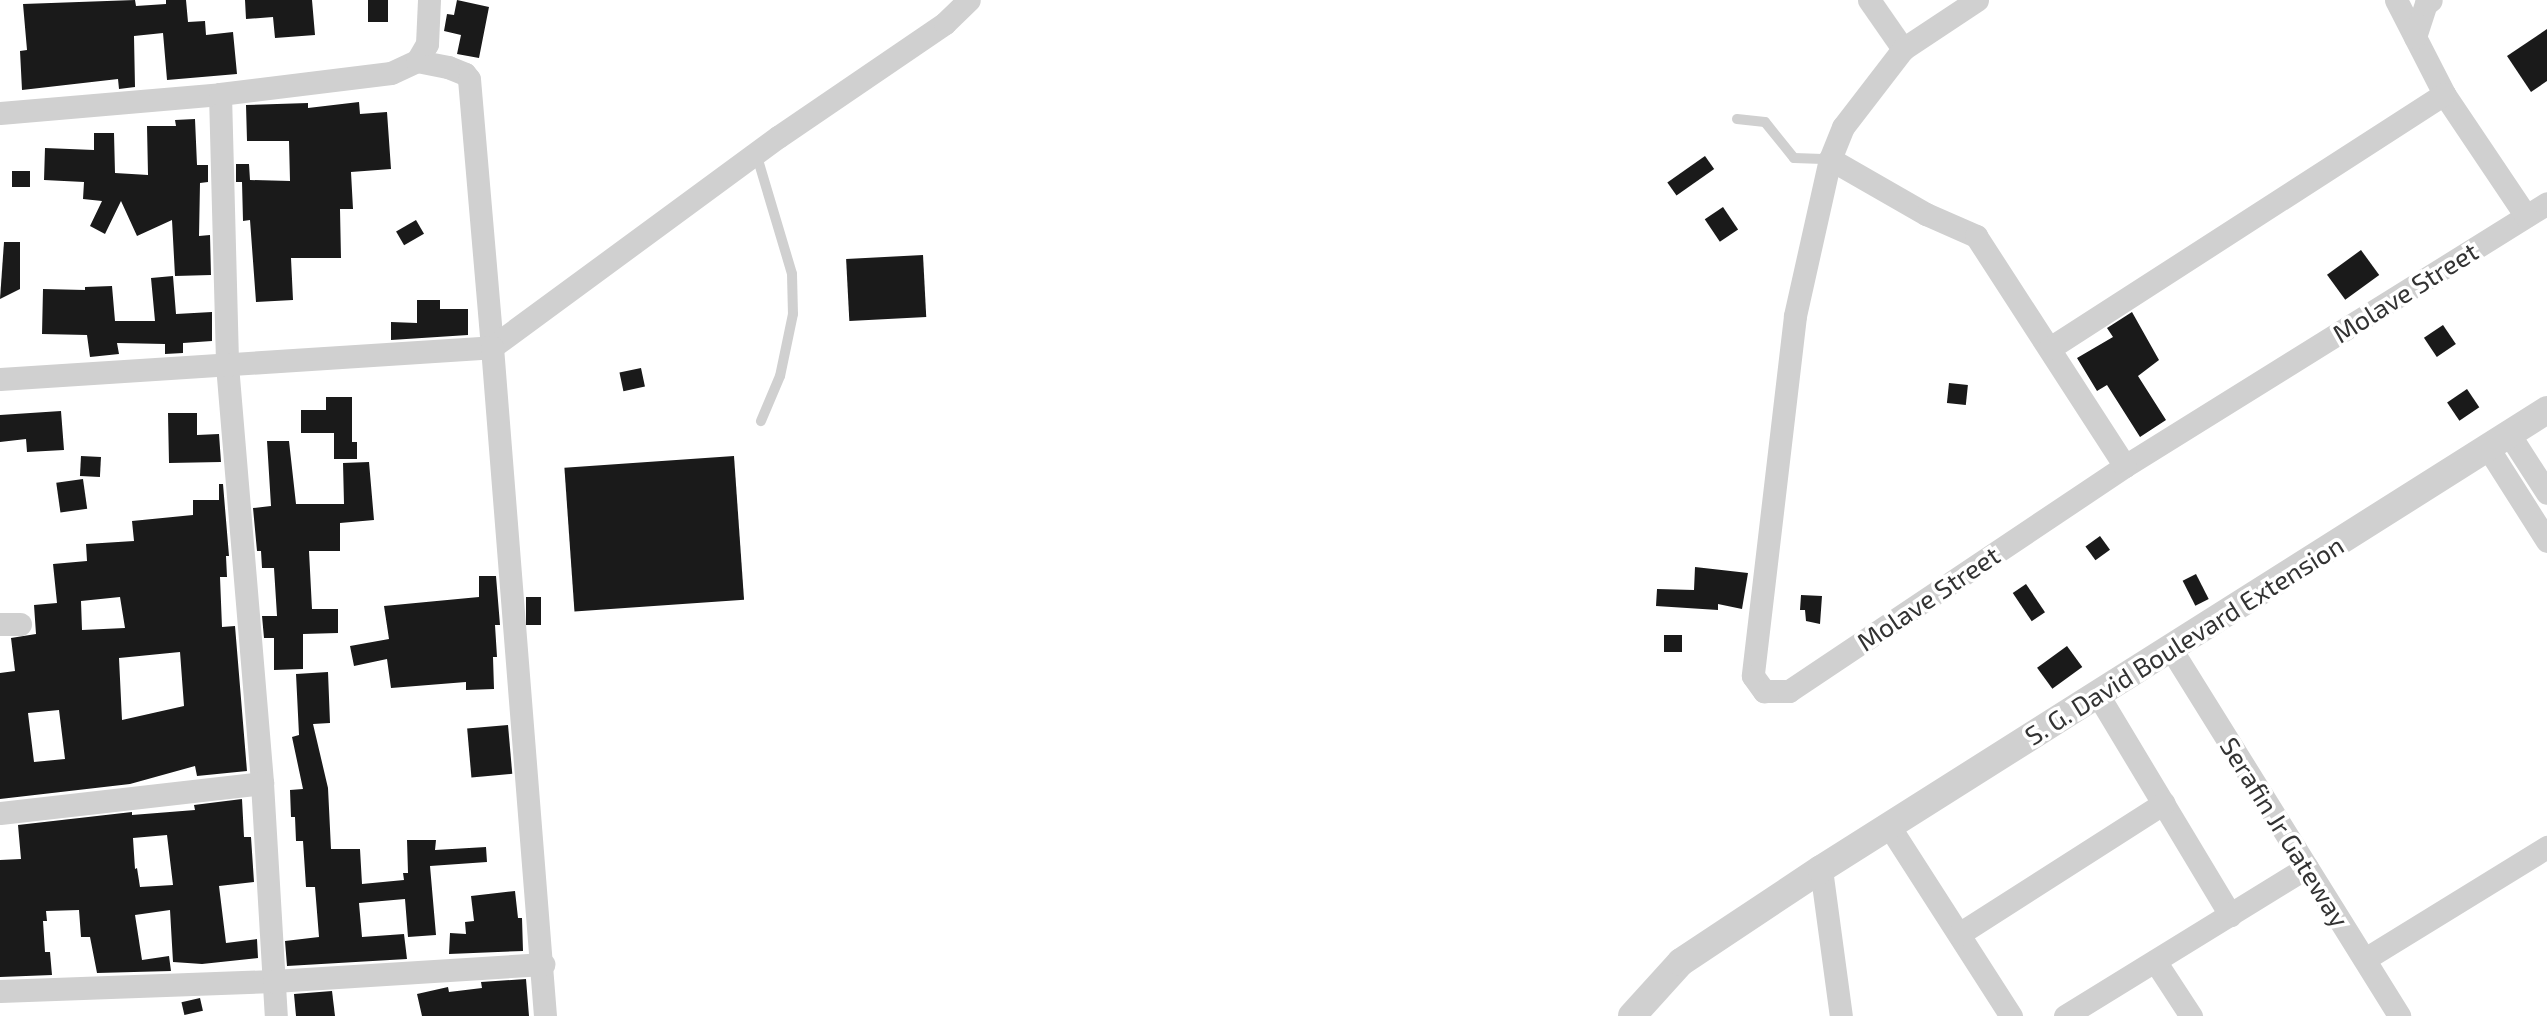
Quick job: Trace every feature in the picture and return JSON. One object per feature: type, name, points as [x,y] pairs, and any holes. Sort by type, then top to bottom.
[{"type":"street","points":[[0,113],[220,94],[391,73],[417,61],[427,44],[429,0]]},
{"type":"street","points":[[0,379],[492,347],[756,153],[945,23],[969,0]]},
{"type":"street","points":[[1868,0],[1903,49]]},
{"type":"street","points":[[1977,0],[1903,49],[1843,127],[1830,159],[1903,202],[1976,236],[2125,466]]},
{"type":"street","points":[[2396,0],[2444,94],[2526,216]]},
{"type":"street","points":[[2415,37],[2419,18],[2431,0]]},
{"type":"street","points":[[417,61],[448,67],[469,79],[545,1016]]},
{"type":"street","points":[[220,94],[227,365],[262,783],[276,1016]]},
{"type":"street","points":[[2050,348],[2444,94]]},
{"type":"street","name":"Molave Street","points":[[1830,159],[1795,316],[1753,676],[1757,684],[1773,693],[1789,691],[2125,466],[2547,203]]},
{"type":"street","name":"S. G. David Boulevard Extension","points":[[1632,1016],[1681,962],[1821,869],[2547,410]]},
{"type":"street","points":[[2499,441],[2547,493]]},
{"type":"street","points":[[2499,441],[2547,541]]},
{"type":"street","name":"Serafin Jr Gateway","points":[[2171,649],[2399,1016]]},
{"type":"street","points":[[2098,695],[2230,915]]},
{"type":"street","points":[[0,813],[262,783]]},
{"type":"street","points":[[1959,934],[2164,803]]},
{"type":"street","points":[[1889,826],[2011,1016]]},
{"type":"street","points":[[2365,959],[2547,847]]},
{"type":"street","points":[[2065,1016],[2307,867]]},
{"type":"street","points":[[1821,869],[1841,1016]]},
{"type":"street","points":[[2155,961],[2191,1016]]},
{"type":"street","points":[[0,991],[274,981],[542,964]]},
{"type":"lane","points":[[1737,119],[1765,122],[1794,158],[1830,159]]},
{"type":"lane","points":[[756,153],[792,274],[793,314],[780,376],[761,421]]},
{"type":"building","points":[[135,0],[136,6],[166,4],[166,0],[186,0],[188,22],[205,21],[206,35],[233,32],[237,74],[167,80],[163,33],[134,36],[135,87],[119,89],[118,79],[22,90],[20,51],[27,50],[23,4]]},
{"type":"building","points":[[245,0],[312,0],[315,35],[275,38],[273,17],[246,19]]},
{"type":"building","points":[[368,0],[388,0],[388,22],[368,22]]},
{"type":"building","points":[[457,0],[489,7],[479,58],[457,54],[461,35],[444,31],[447,14],[454,15]]},
{"type":"building","points":[[2547,29],[2547,81],[2531,92],[2507,56]]},
{"type":"building","points":[[359,102],[360,114],[387,112],[391,169],[351,172],[353,209],[340,209],[341,258],[291,258],[293,300],[256,302],[250,220],[243,221],[242,182],[236,182],[236,164],[249,164],[250,180],[290,181],[289,141],[247,141],[246,105],[308,103],[308,108]]},
{"type":"building","points":[[195,119],[197,165],[208,165],[208,182],[200,183],[199,236],[210,235],[211,275],[175,276],[172,220],[137,236],[121,201],[105,234],[90,226],[102,201],[83,199],[84,182],[44,180],[45,148],[94,150],[94,133],[114,133],[115,173],[148,175],[147,126],[176,126],[175,120]]},
{"type":"building","points":[[1705,156],[1714,169],[1676,195],[1667,182]]},
{"type":"building","points":[[12,171],[30,171],[30,187],[12,187]]},
{"type":"building","points":[[1723,207],[1738,229],[1720,242],[1705,219]]},
{"type":"building","points":[[416,220],[424,234],[404,245],[396,231]]},
{"type":"building","points":[[4,242],[20,242],[20,289],[0,299]]},
{"type":"building","points":[[2361,250],[2379,275],[2345,300],[2327,275]]},
{"type":"building","points":[[923,255],[926,317],[849,321],[846,259]]},
{"type":"building","points":[[173,276],[176,314],[212,312],[212,341],[183,343],[183,353],[165,354],[165,344],[117,343],[119,354],[90,357],[87,335],[42,334],[43,289],[85,290],[85,287],[112,286],[115,321],[155,321],[151,278]]},
{"type":"building","points":[[417,300],[440,300],[440,309],[468,309],[468,335],[391,340],[391,322],[417,323]]},
{"type":"building","points":[[2132,312],[2159,360],[2138,376],[2166,420],[2140,437],[2107,385],[2097,391],[2077,358],[2113,337],[2107,328]]},
{"type":"building","points":[[2443,325],[2456,344],[2437,357],[2424,338]]},
{"type":"building","points":[[641,368],[645,387],[623,391],[619,373]]},
{"type":"building","points":[[1949,383],[1968,385],[1966,405],[1947,403]]},
{"type":"building","points":[[2467,389],[2479,407],[2459,421],[2447,402]]},
{"type":"building","points":[[326,397],[352,397],[352,442],[357,442],[357,459],[334,459],[334,433],[301,433],[301,410],[326,410]]},
{"type":"building","points":[[61,411],[64,450],[27,452],[26,439],[0,442],[0,415]]},
{"type":"building","points":[[168,413],[197,413],[197,435],[219,434],[221,462],[169,463]]},
{"type":"building","points":[[267,441],[289,441],[296,504],[344,504],[343,463],[369,462],[374,520],[340,523],[340,551],[309,551],[312,609],[338,609],[338,633],[303,634],[303,669],[274,670],[274,638],[264,638],[262,616],[277,616],[274,568],[262,568],[261,551],[257,551],[253,508],[271,506]]},
{"type":"building","points":[[81,456],[101,457],[100,477],[80,476]]},
{"type":"building","points":[[734,456],[744,600],[574,612],[564,468]]},
{"type":"building","points":[[83,479],[87,509],[60,512],[56,483]]},
{"type":"building","points":[[219,484],[223,484],[229,556],[226,556],[227,577],[220,577],[222,627],[235,626],[247,771],[197,776],[195,766],[130,784],[0,799],[0,673],[15,671],[11,638],[36,634],[34,605],[57,603],[53,564],[87,561],[86,544],[134,541],[132,521],[193,515],[193,500],[219,500]],"holes":[[[120,597],[125,628],[82,630],[81,601]],[[180,652],[184,706],[122,720],[119,658]],[[59,710],[65,759],[34,762],[28,713]]]},
{"type":"building","points":[[2100,536],[2110,550],[2095,560],[2085,547]]},
{"type":"building","points":[[1695,567],[1748,573],[1742,609],[1718,604],[1718,610],[1656,606],[1657,589],[1694,590]]},
{"type":"building","points":[[2196,574],[2209,599],[2195,606],[2183,581]]},
{"type":"building","points":[[479,576],[496,576],[500,625],[495,625],[497,657],[493,657],[494,689],[466,690],[466,682],[391,688],[387,659],[354,666],[350,646],[389,639],[384,606],[479,597]]},
{"type":"building","points":[[2026,584],[2045,612],[2032,621],[2013,593]]},
{"type":"building","points":[[1801,595],[1822,596],[1820,624],[1806,621],[1805,610],[1800,610]]},
{"type":"building","points":[[526,597],[541,597],[541,625],[526,625]]},
{"type":"building","points":[[1664,635],[1682,635],[1682,652],[1664,652]]},
{"type":"building","points":[[2067,646],[2082,667],[2052,689],[2037,668]]},
{"type":"building","points":[[328,672],[330,723],[313,724],[328,788],[331,849],[360,849],[362,884],[404,880],[403,873],[408,873],[407,840],[436,840],[435,850],[486,847],[487,862],[430,866],[436,935],[408,937],[405,899],[359,903],[362,937],[404,934],[407,959],[287,966],[285,941],[319,937],[315,887],[306,887],[303,841],[296,841],[295,817],[291,817],[290,790],[303,789],[292,737],[299,735],[296,674]]},
{"type":"building","points":[[508,725],[512,774],[471,777],[467,729]]},
{"type":"building","points":[[242,799],[244,837],[251,837],[254,882],[219,886],[226,943],[257,939],[258,958],[202,964],[173,962],[170,910],[135,915],[142,960],[169,956],[171,971],[97,973],[90,937],[81,937],[79,910],[46,911],[47,921],[43,921],[45,952],[50,952],[52,975],[0,977],[0,860],[21,859],[18,825],[132,812],[132,815],[195,810],[194,805]],"holes":[[[167,835],[173,885],[140,887],[137,868],[135,869],[133,838]]]},
{"type":"building","points":[[515,891],[518,918],[522,918],[523,951],[449,954],[450,933],[466,934],[465,922],[474,921],[471,896]]},
{"type":"building","points":[[526,979],[529,1016],[422,1016],[417,994],[448,987],[449,992],[482,988],[481,982]]},
{"type":"building","points":[[332,991],[335,1016],[296,1016],[294,994]]},
{"type":"building","points":[[200,998],[203,1011],[184,1015],[181,1002]]}]
